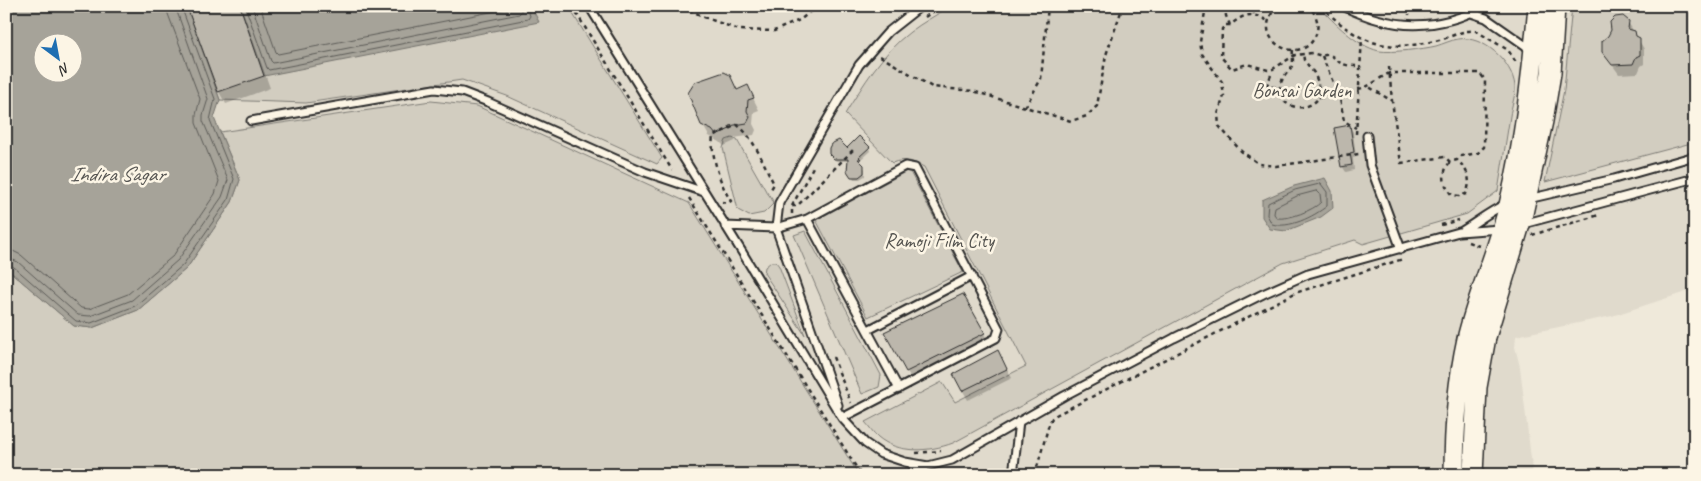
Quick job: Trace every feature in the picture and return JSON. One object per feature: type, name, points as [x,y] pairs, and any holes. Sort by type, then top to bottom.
[{"type":"street","points":[[1473,475],[1477,387],[1486,338],[1516,230],[1523,131],[1538,6]]},
{"type":"street","points":[[1518,201],[1543,121],[1551,73],[1555,6]]},
{"type":"street","points":[[1454,475],[1454,439],[1459,386],[1467,339],[1480,292],[1516,230]]},
{"type":"lane","points":[[589,6],[842,418],[865,443],[881,454],[904,462],[929,475]]},
{"type":"lane","points":[[842,418],[776,228],[779,203],[859,65],[888,32],[921,6]]},
{"type":"lane","points":[[1343,6],[1364,17],[1398,25],[1433,25],[1471,13],[1485,6]]},
{"type":"lane","points":[[1471,13],[1486,18],[1526,46],[1533,56]]},
{"type":"lane","points":[[251,121],[434,89],[462,92],[645,172],[704,192]]},
{"type":"lane","points":[[1368,136],[1370,165],[1401,249]]},
{"type":"lane","points":[[904,462],[928,466],[952,460],[1019,421],[1166,342],[1308,274],[1459,232],[1474,224],[1491,211],[1518,201],[1614,179],[1695,156]]},
{"type":"lane","points":[[725,226],[776,228],[791,224],[807,219],[905,166],[915,168],[999,329],[996,338],[842,418]]},
{"type":"lane","points":[[1459,232],[1516,230],[1695,178]]},
{"type":"lane","points":[[807,219],[899,389]]},
{"type":"lane","points":[[868,330],[972,276]]},
{"type":"lane","points":[[1013,475],[1019,421]]},
{"type":"path","points":[[572,6],[680,184],[862,475]]},
{"type":"path","points":[[682,6],[704,17],[739,30],[774,31],[800,20],[817,6]]},
{"type":"path","points":[[924,18],[941,6]]},
{"type":"path","points":[[1025,107],[1041,79],[1048,6]]},
{"type":"path","points":[[872,51],[932,87],[973,91],[1072,121],[1088,116],[1097,106],[1106,55],[1123,6]]},
{"type":"path","points":[[1206,6],[1200,42],[1202,54],[1222,82],[1224,96],[1218,114],[1219,126],[1241,151],[1259,164],[1276,166],[1359,154]]},
{"type":"path","points":[[1225,6],[1226,16],[1230,25]]},
{"type":"path","points":[[1250,6],[1254,14],[1268,21]]},
{"type":"path","points":[[1277,6],[1268,21],[1270,35],[1279,46],[1293,50],[1301,49],[1314,38],[1317,30],[1317,21],[1312,6]]},
{"type":"path","points":[[1309,6],[1314,13]]},
{"type":"path","points":[[1321,6],[1346,28],[1368,42],[1402,46],[1445,38],[1470,30],[1476,31],[1508,50],[1512,54],[1519,70]]},
{"type":"path","points":[[1254,14],[1244,16],[1230,25],[1225,25],[1222,29],[1222,57],[1232,69],[1247,64],[1268,70],[1273,69],[1292,56],[1303,53],[1322,56],[1325,54],[1331,55],[1343,64],[1360,66]]},
{"type":"path","points":[[1322,56],[1340,99],[1344,121],[1356,128],[1362,38]]},
{"type":"path","points":[[875,63],[886,50]]},
{"type":"path","points":[[1293,50],[1293,64],[1282,80],[1280,87],[1284,100],[1293,107],[1298,108],[1313,104],[1319,97],[1320,91],[1314,73],[1304,60],[1303,53]]},
{"type":"path","points":[[1389,67],[1401,163],[1445,157],[1450,162]]},
{"type":"path","points":[[1358,89],[1368,87],[1380,77],[1390,74],[1475,72],[1483,76],[1485,80],[1484,147],[1478,153],[1461,156],[1457,160],[1450,162],[1446,167],[1444,176],[1444,182],[1452,195],[1459,196],[1466,194],[1469,179],[1465,168],[1457,160]]},
{"type":"path","points":[[1270,75],[1267,85],[1269,87],[1280,87]]},
{"type":"path","points":[[1368,87],[1392,101]]},
{"type":"path","points":[[1319,97],[1324,98],[1327,94],[1325,91],[1320,91]]},
{"type":"path","points":[[718,194],[723,202],[731,201],[727,195],[714,156],[713,136],[737,125],[743,129],[752,143],[774,184],[771,189]]},
{"type":"path","points":[[792,206],[797,206],[854,150]]},
{"type":"path","points":[[791,224],[792,206],[815,164]]},
{"type":"path","points":[[1516,230],[1601,215]]},
{"type":"path","points":[[1436,227],[1460,219]]},
{"type":"path","points":[[1461,242],[1479,246],[1482,254]]},
{"type":"path","points":[[1035,475],[1049,424],[1056,415],[1295,293],[1403,259]]},
{"type":"path","points":[[831,350],[848,397],[856,411]]},
{"type":"path","points":[[913,453],[942,451]]},
{"type":"shaded area","name":"Ramoji Film City","points":[[184,6],[1695,6],[1695,289],[1612,316],[1516,336],[1515,347],[1520,367],[1533,475],[340,475],[240,180],[214,118],[188,10]]},
{"type":"green space","points":[[184,6],[568,6],[662,158],[657,164],[507,96],[462,80],[306,103],[220,100],[188,10]]},
{"type":"green space","name":"Bonsai Garden","points":[[950,6],[1318,6],[1354,39],[1379,51],[1423,48],[1458,39],[1477,41],[1495,52],[1502,59],[1513,77],[1515,86],[1498,191],[1467,214],[1363,244],[1355,240],[1283,263],[953,443],[924,450],[914,450],[886,443],[874,434],[865,422],[942,382],[955,402],[1026,366],[924,167],[908,161],[892,163],[845,114],[874,70],[900,40]]},
{"type":"green space","points":[[1572,6],[1695,6],[1695,142],[1545,182],[1564,90]]},
{"type":"green space","points":[[431,101],[477,106],[689,203],[859,475],[6,475],[6,268],[74,326],[92,328],[138,310],[187,268],[232,202],[240,180],[220,132]]},
{"type":"green space","points":[[732,138],[737,140],[772,199],[773,204],[764,213],[749,216],[738,210],[723,148],[726,140]]},
{"type":"green space","points":[[909,170],[963,272],[868,317],[816,220]]},
{"type":"green space","points":[[805,231],[881,375],[879,387],[862,394],[794,235]]},
{"type":"green space","points":[[771,262],[776,262],[779,266],[805,335],[764,273],[765,267]]},
{"type":"water","name":"Indira Sagar","points":[[6,6],[184,6],[188,10],[220,100],[214,118],[240,180],[232,202],[187,268],[138,310],[92,328],[74,326],[6,268]]},
{"type":"water","points":[[240,6],[531,6],[539,22],[264,76]]},
{"type":"water","points":[[1325,178],[1332,191],[1333,208],[1321,217],[1286,231],[1270,229],[1262,217],[1262,200],[1294,186]]},
{"type":"building","points":[[199,6],[240,6],[264,76],[218,92],[188,10]]},
{"type":"building","points":[[1623,16],[1629,21],[1628,29],[1635,31],[1636,36],[1640,38],[1640,55],[1636,57],[1633,64],[1612,65],[1602,52],[1602,41],[1611,30],[1610,22],[1615,17]]},
{"type":"building","points":[[724,72],[730,75],[737,90],[748,85],[754,98],[748,100],[747,111],[750,117],[747,123],[729,126],[730,129],[716,135],[712,130],[701,125],[688,93],[695,82]]},
{"type":"building","points":[[1350,125],[1354,152],[1350,153],[1352,165],[1341,167],[1334,128]]},
{"type":"building","points":[[859,136],[870,147],[859,157],[861,159],[858,159],[864,165],[864,173],[859,177],[851,177],[847,171],[848,159],[834,159],[829,154],[829,148],[831,144],[839,140],[847,148]]},
{"type":"building","points":[[963,294],[985,333],[906,372],[884,332]]},
{"type":"building","points":[[998,350],[1007,369],[962,391],[953,374]]}]
